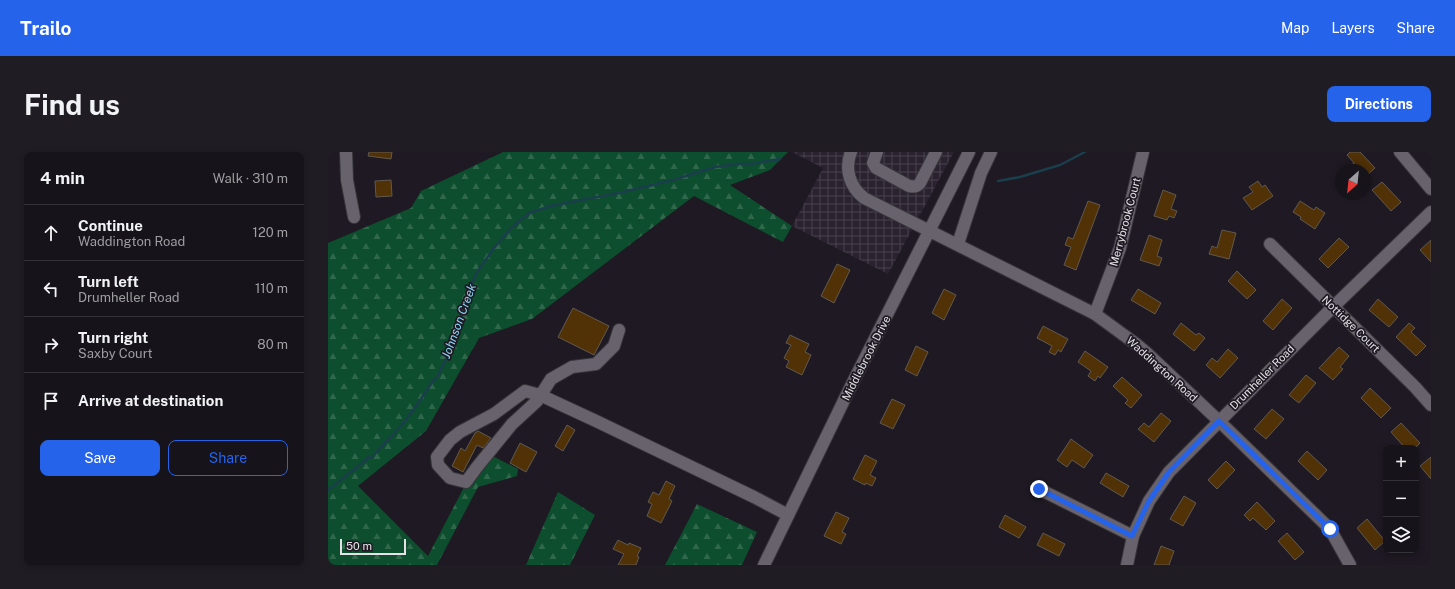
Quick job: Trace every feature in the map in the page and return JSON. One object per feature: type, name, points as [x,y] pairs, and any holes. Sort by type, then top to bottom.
[{"type":"street","points":[[346,152],[346,180],[354,217]]},
{"type":"street","name":"Waddington Road","points":[[851,152],[848,165],[850,178],[855,189],[864,198],[1095,314],[1148,354],[1330,529],[1350,565]]},
{"type":"street","points":[[877,152],[873,163],[876,168],[909,186],[914,187],[918,186],[920,183],[936,152]]},
{"type":"street","name":"Middlebrook Drive","points":[[764,565],[969,152]]},
{"type":"street","points":[[958,244],[981,173],[991,152]]},
{"type":"street","name":"Merrybrook Court","points":[[1095,314],[1120,248],[1143,152]]},
{"type":"street","points":[[1400,152],[1431,189]]},
{"type":"street","name":"Drumheller Road","points":[[1127,565],[1132,536],[1149,501],[1169,472],[1333,307],[1431,212]]},
{"type":"street","name":"Nottidge Court","points":[[1270,244],[1431,405]]},
{"type":"street","points":[[618,330],[614,346],[596,364],[572,367],[551,379],[540,395],[536,401],[512,424],[477,466],[466,482],[450,478],[438,465],[437,457],[450,440],[460,432],[494,414],[525,391],[540,395],[754,497],[788,515]]},
{"type":"street","points":[[1039,489],[1132,536]]},
{"type":"shaded area","points":[[792,152],[954,152],[888,274],[792,226],[823,168]]},
{"type":"green space","points":[[503,152],[788,152],[770,170],[730,185],[792,226],[783,242],[694,196],[532,319],[479,338],[426,431],[358,486],[428,556],[483,451],[518,469],[517,476],[478,487],[437,565],[328,565],[328,243],[411,208],[421,191]]},
{"type":"green space","points":[[558,492],[595,515],[570,565],[526,565]]},
{"type":"green space","points":[[697,504],[757,532],[742,565],[665,565]]},
{"type":"building","points":[[369,152],[392,152],[391,159],[368,156]]},
{"type":"building","points":[[1350,152],[1360,152],[1375,168],[1371,172],[1371,164],[1353,164],[1354,163],[1347,155]]},
{"type":"building","points":[[391,180],[392,196],[376,197],[375,181]]},
{"type":"building","points":[[1258,181],[1262,187],[1265,185],[1273,196],[1252,210],[1243,198],[1253,192],[1249,187]]},
{"type":"building","points":[[1382,182],[1401,202],[1391,211],[1372,190]]},
{"type":"building","points":[[1163,190],[1176,195],[1171,209],[1177,211],[1174,218],[1169,216],[1167,220],[1154,216]]},
{"type":"building","points":[[1088,201],[1100,205],[1076,270],[1064,265],[1071,247],[1065,245],[1068,237],[1073,239]]},
{"type":"building","points":[[1300,201],[1314,210],[1316,207],[1325,213],[1315,229],[1300,219],[1301,217],[1293,212]]},
{"type":"building","points":[[1222,230],[1236,233],[1229,259],[1209,254],[1212,246],[1217,248]]},
{"type":"building","points":[[1149,235],[1162,240],[1157,256],[1162,258],[1159,266],[1140,260]]},
{"type":"building","points":[[1339,238],[1349,247],[1328,268],[1319,259]]},
{"type":"building","points":[[1431,240],[1431,262],[1420,250]]},
{"type":"building","points":[[837,264],[850,270],[834,303],[821,296]]},
{"type":"building","points":[[1237,271],[1256,290],[1247,299],[1228,281]]},
{"type":"building","points":[[944,289],[956,295],[944,320],[932,313]]},
{"type":"building","points":[[1138,289],[1161,303],[1155,314],[1131,300]]},
{"type":"building","points":[[1282,299],[1292,308],[1273,330],[1263,321]]},
{"type":"building","points":[[1378,299],[1398,317],[1389,327],[1369,310]]},
{"type":"building","points":[[573,308],[609,326],[594,355],[558,337]]},
{"type":"building","points":[[1181,323],[1196,335],[1199,333],[1205,338],[1194,351],[1173,334]]},
{"type":"building","points":[[1409,323],[1415,328],[1411,332],[1426,346],[1416,356],[1396,337]]},
{"type":"building","points":[[1043,326],[1068,339],[1061,352],[1058,350],[1055,355],[1049,352],[1052,346],[1037,338]]},
{"type":"building","points":[[790,335],[809,344],[805,352],[811,355],[802,375],[786,367],[789,361],[784,358],[791,345],[786,343]]},
{"type":"building","points":[[916,346],[928,352],[917,376],[905,370]]},
{"type":"building","points":[[1339,347],[1349,356],[1340,367],[1343,369],[1333,380],[1319,368]]},
{"type":"building","points":[[1228,349],[1238,358],[1220,378],[1206,365],[1212,358],[1217,362]]},
{"type":"building","points":[[1085,351],[1108,367],[1100,378],[1098,376],[1095,381],[1088,376],[1091,371],[1078,362]]},
{"type":"building","points":[[1306,375],[1316,383],[1299,403],[1289,395]]},
{"type":"building","points":[[1122,377],[1142,395],[1131,408],[1125,403],[1128,400],[1113,386]]},
{"type":"building","points":[[1370,388],[1391,408],[1381,418],[1361,398]]},
{"type":"building","points":[[892,399],[905,405],[893,429],[880,423]]},
{"type":"building","points":[[1272,409],[1284,419],[1266,439],[1254,429]]},
{"type":"building","points":[[1161,413],[1171,421],[1154,442],[1138,429],[1144,423],[1149,427]]},
{"type":"building","points":[[1401,423],[1420,443],[1418,445],[1402,445],[1391,432]]},
{"type":"building","points":[[567,425],[575,430],[563,451],[555,446]]},
{"type":"building","points":[[478,431],[491,438],[483,448],[477,445],[463,472],[452,466],[461,448],[465,451],[475,433]]},
{"type":"building","points":[[1071,439],[1093,455],[1084,468],[1072,460],[1067,467],[1057,460]]},
{"type":"building","points":[[520,443],[537,452],[526,472],[510,463]]},
{"type":"building","points":[[1307,451],[1327,470],[1318,480],[1298,461]]},
{"type":"building","points":[[865,455],[877,461],[870,475],[876,478],[872,486],[866,483],[865,485],[853,479]]},
{"type":"building","points":[[1431,457],[1431,479],[1420,466]]},
{"type":"building","points":[[1226,461],[1235,470],[1217,489],[1208,480]]},
{"type":"building","points":[[1106,473],[1129,486],[1123,497],[1100,483]]},
{"type":"building","points":[[666,481],[675,486],[669,499],[672,501],[661,523],[647,516],[652,504],[648,502],[653,492],[659,495]]},
{"type":"building","points":[[1184,496],[1196,503],[1183,526],[1170,519]]},
{"type":"building","points":[[1257,502],[1275,521],[1266,530],[1253,518],[1250,521],[1244,515]]},
{"type":"building","points":[[836,512],[849,518],[842,532],[846,534],[841,544],[824,536]]},
{"type":"building","points":[[1005,515],[1026,527],[1019,538],[999,527]]},
{"type":"building","points":[[1367,519],[1383,539],[1383,543],[1375,550],[1357,528]]},
{"type":"building","points":[[1043,533],[1065,544],[1059,556],[1037,545]]},
{"type":"building","points":[[1287,533],[1304,552],[1295,560],[1278,541]]},
{"type":"building","points":[[618,540],[628,545],[629,543],[641,548],[637,556],[639,557],[636,565],[618,565],[624,554],[613,549]]},
{"type":"building","points":[[1161,546],[1174,551],[1169,565],[1154,565]]},
{"type":"waterway","name":"Johnson Creek","points":[[998,181],[1020,177],[1060,165],[1085,152]]},
{"type":"waterway","name":"Johnson Creek","points":[[328,490],[368,457],[371,458],[401,426],[433,381],[436,379],[450,351],[466,299],[477,272],[494,248],[511,228],[529,213],[551,206],[623,192],[673,180],[715,167],[751,164],[780,159]]},
{"type":"route","points":[[1039,489],[1132,536],[1149,501],[1169,472],[1219,421],[1330,529]]}]
